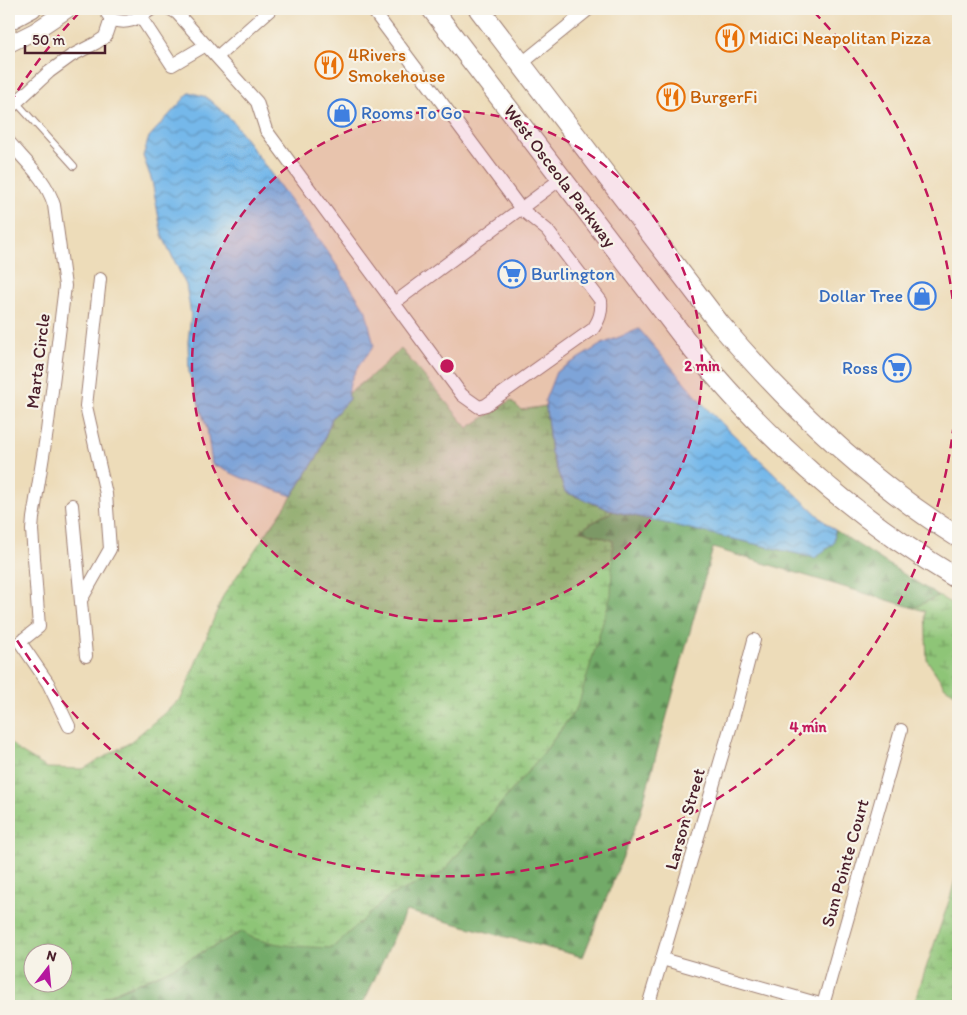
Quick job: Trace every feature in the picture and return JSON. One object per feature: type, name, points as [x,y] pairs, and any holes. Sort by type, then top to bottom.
[{"type":"main road","name":"West Osceola Parkway","points":[[432,9],[694,352],[726,390],[810,472],[882,530],[958,579]]},
{"type":"main road","name":"West Osceola Parkway","points":[[479,9],[719,323],[756,367],[822,433],[862,468],[900,498],[958,537]]},
{"type":"street","points":[[9,22],[33,9]]},
{"type":"street","points":[[9,44],[41,27],[68,9]]},
{"type":"street","points":[[13,106],[49,72],[71,56],[96,44],[105,36],[108,14],[120,23],[128,22],[152,9]]},
{"type":"street","points":[[170,9],[177,14],[257,102],[266,130],[462,394],[479,407],[486,405],[593,329],[599,321],[602,311],[600,301],[547,230],[521,210],[372,9]]},
{"type":"street","points":[[217,57],[271,9]]},
{"type":"street","points":[[521,64],[589,9]]},
{"type":"street","points":[[140,16],[172,65],[206,45]]},
{"type":"street","name":"Marta Circle","points":[[9,142],[42,179],[50,192],[54,205],[65,286],[47,431],[32,518],[39,627],[20,642],[48,683],[69,726]]},
{"type":"street","points":[[394,302],[562,178]]},
{"type":"street","points":[[81,600],[110,549],[106,494],[86,406],[100,280]]},
{"type":"street","points":[[72,505],[86,656]]},
{"type":"street","name":"Larson Street","points":[[648,1006],[732,724],[754,640]]},
{"type":"street","name":"Sun Pointe Court","points":[[825,1006],[901,730]]},
{"type":"street","points":[[662,959],[825,1006]]},
{"type":"lane","points":[[13,106],[74,166]]},
{"type":"green space","points":[[401,349],[468,428],[511,400],[521,410],[546,406],[551,453],[565,492],[613,511],[580,530],[613,541],[611,595],[578,706],[545,751],[442,873],[389,896],[332,948],[271,943],[249,936],[243,931],[166,971],[104,997],[97,1006],[9,1006],[9,741],[19,751],[47,768],[83,769],[129,743],[181,699],[223,596],[319,454],[332,418],[349,399],[348,394]]},
{"type":"green space","points":[[613,511],[815,558],[834,543],[835,530],[938,596],[914,608],[713,548],[640,814],[583,957],[406,911],[362,1006],[97,1006],[104,998],[166,971],[243,931],[332,948],[389,896],[442,873],[545,751],[578,706],[613,541],[579,530]]},
{"type":"green space","points":[[938,596],[958,607],[958,695],[945,687],[927,660],[925,611],[914,608]]},
{"type":"green space","points":[[958,869],[958,1006],[913,1006],[950,898]]},
{"type":"water","points":[[190,92],[206,97],[231,119],[330,255],[366,311],[374,346],[352,377],[349,399],[332,418],[319,454],[292,496],[242,478],[212,464],[207,429],[189,373],[188,342],[191,315],[186,285],[162,235],[152,181],[143,156],[149,137]]},
{"type":"water","points":[[639,329],[710,412],[835,530],[834,543],[815,558],[613,511],[565,492],[551,453],[545,400],[556,372],[602,344]]},
{"type":"place","name":"MidiCi Neapolitan Pizza","points":[[730,38]]},
{"type":"place","name":"4Rivers Smokehouse","points":[[329,65]]},
{"type":"place","name":"BurgerFi","points":[[671,97]]},
{"type":"place","name":"Rooms To Go","points":[[342,113]]},
{"type":"place","name":"Burlington","points":[[512,274]]},
{"type":"place","name":"Dollar Tree","points":[[922,296]]},
{"type":"place","name":"Ross","points":[[897,368]]}]
